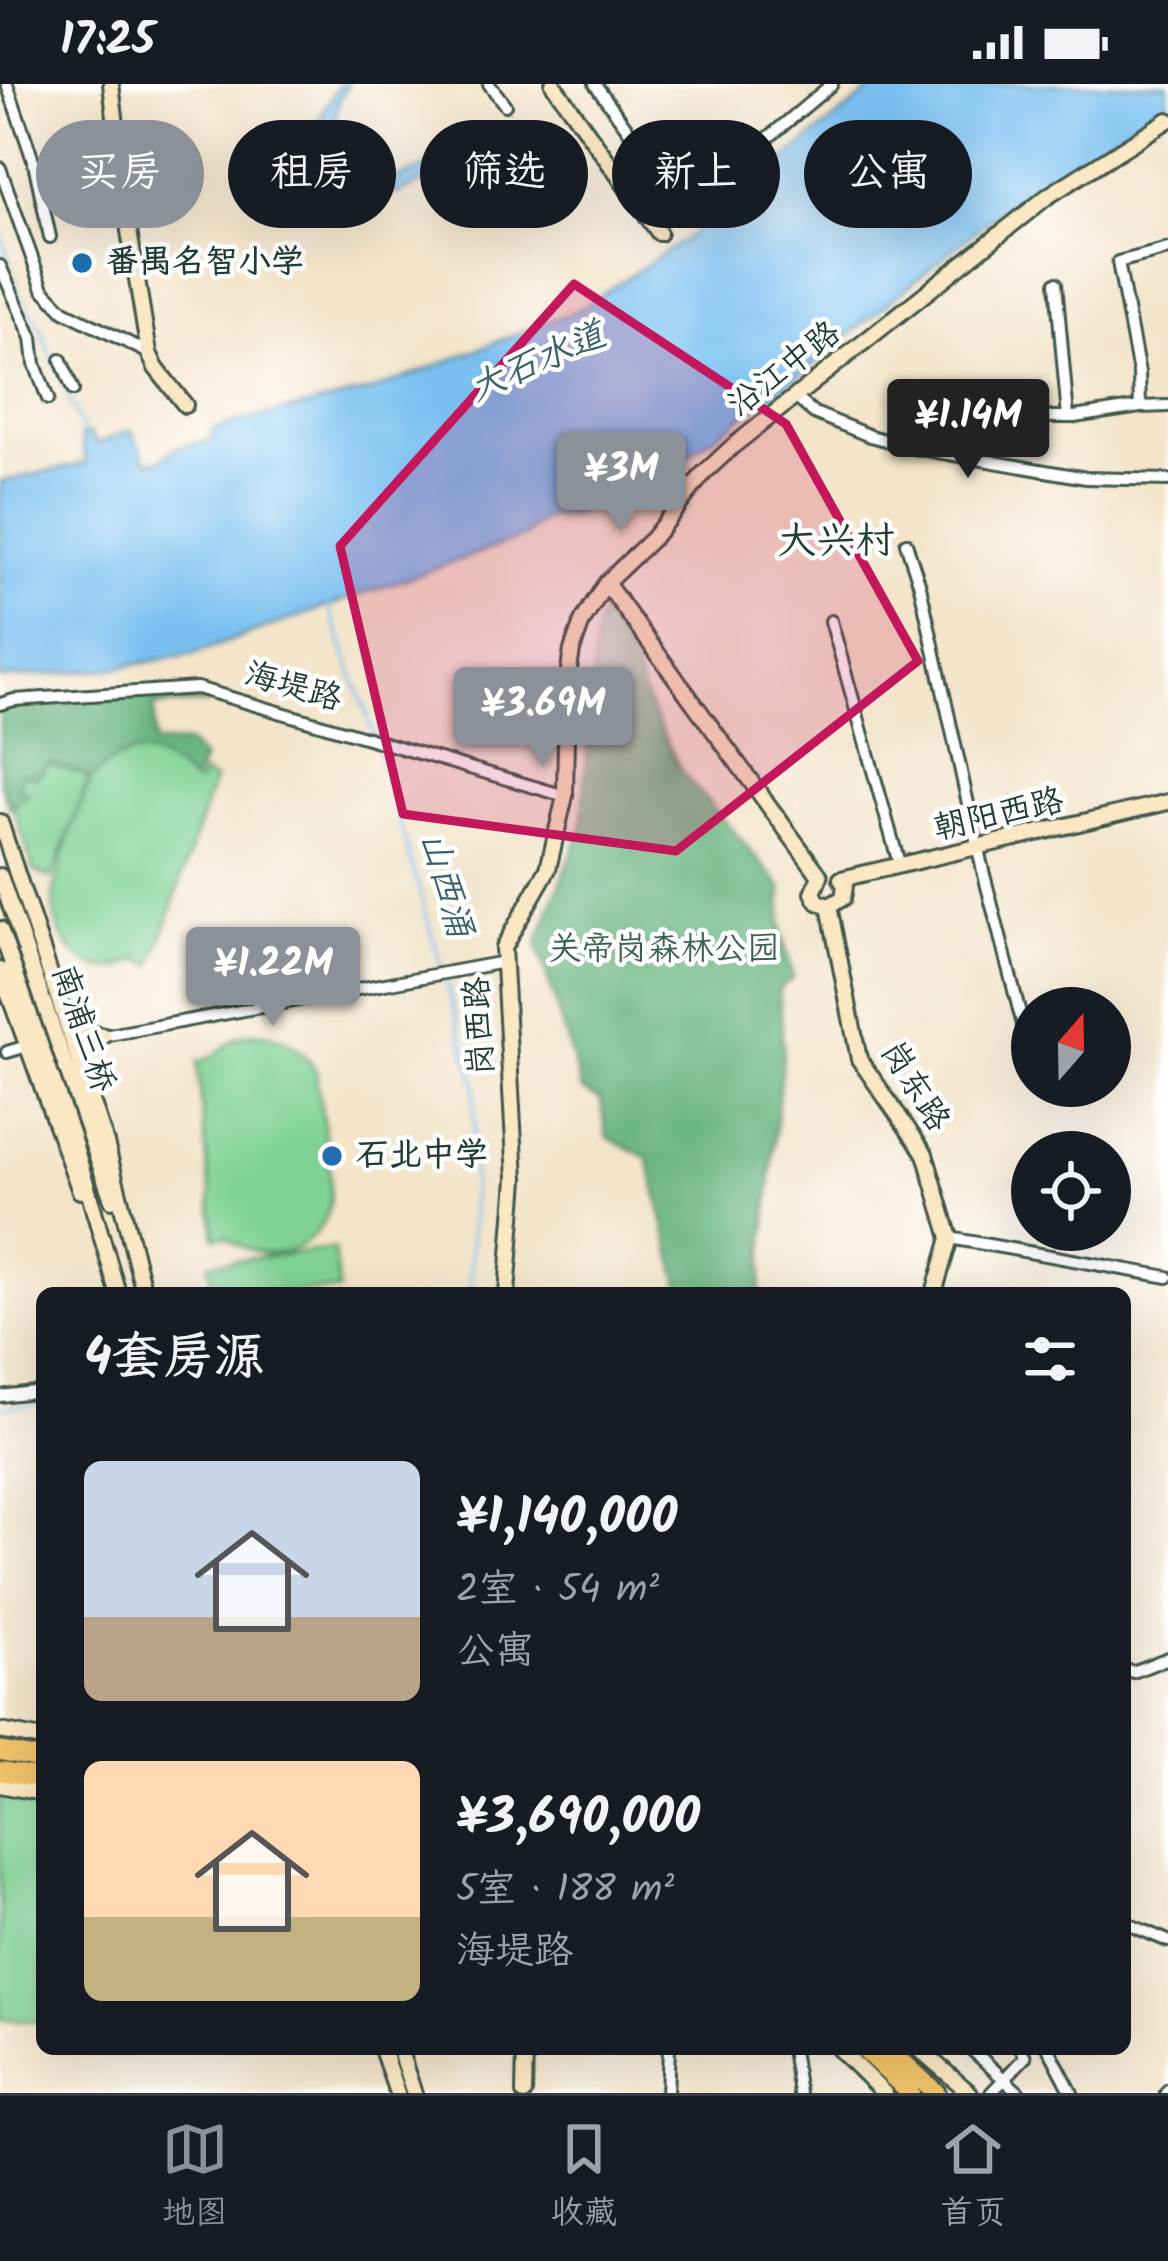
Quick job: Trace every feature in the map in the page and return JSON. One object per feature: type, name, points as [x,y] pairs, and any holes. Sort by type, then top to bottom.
[{"type":"highway","points":[[0,1750],[36,1758]]},
{"type":"highway","points":[[0,1771],[36,1777]]},
{"type":"highway","points":[[870,2055],[910,2093]]},
{"type":"highway","points":[[895,2055],[936,2093]]},
{"type":"street","points":[[7,84],[34,163],[50,236]]},
{"type":"street","points":[[111,84],[149,353],[155,368],[185,404]]},
{"type":"street","points":[[489,84],[505,105]]},
{"type":"street","points":[[554,84],[659,233]]},
{"type":"street","points":[[595,84],[685,208],[832,84]]},
{"type":"street","name":"沿江中路","points":[[669,517],[798,400],[1048,196],[1168,120]]},
{"type":"street","name":"沿江中路","points":[[798,400],[1045,208],[1168,130]]},
{"type":"street","points":[[0,168],[43,290],[64,311],[149,353]]},
{"type":"street","points":[[1139,407],[1139,373],[1118,262],[1168,249]]},
{"type":"street","points":[[0,266],[32,338],[48,399]]},
{"type":"street","points":[[1056,284],[1068,417]]},
{"type":"street","points":[[40,380],[63,366],[73,390]]},
{"type":"street","points":[[798,400],[870,436],[914,448],[1086,478],[1168,480]]},
{"type":"street","points":[[937,417],[1000,412],[1009,417],[1068,417],[1168,406]]},
{"type":"street","name":"岗西路","points":[[507,1287],[516,1179],[503,948],[548,869],[565,796],[568,666],[582,622],[606,583],[669,517]]},
{"type":"street","points":[[906,543],[1014,987]]},
{"type":"street","points":[[606,583],[820,877]]},
{"type":"street","points":[[831,621],[900,867]]},
{"type":"street","name":"海堤路","points":[[0,704],[196,688],[565,796]]},
{"type":"street","name":"朝阳西路","points":[[841,879],[1168,802]]},
{"type":"street","points":[[1,830],[106,1143],[142,1287]]},
{"type":"street","points":[[832,874],[841,879],[843,898],[829,906],[818,902],[813,893],[820,877],[832,874]]},
{"type":"street","name":"南浦三桥","points":[[0,876],[142,1287]]},
{"type":"street","name":"岗东路","points":[[829,906],[859,1059],[925,1154],[950,1238]]},
{"type":"street","name":"南浦三桥","points":[[0,929],[72,1136],[116,1287]]},
{"type":"street","points":[[70,1028],[104,1036],[504,962]]},
{"type":"street","points":[[0,970],[116,1287]]},
{"type":"street","points":[[79,1060],[104,1036]]},
{"type":"street","points":[[7,1052],[27,1046]]},
{"type":"street","points":[[936,1287],[950,1238],[1168,1277]]},
{"type":"street","points":[[0,1396],[36,1392]]},
{"type":"street","points":[[1131,1672],[1168,1658]]},
{"type":"street","points":[[0,1731],[36,1738]]},
{"type":"street","points":[[0,1786],[36,1792]]},
{"type":"street","points":[[1131,1926],[1168,1941]]},
{"type":"street","points":[[384,2055],[397,2093]]},
{"type":"street","points":[[401,2055],[414,2093]]},
{"type":"street","points":[[524,2093],[525,2055]]},
{"type":"street","points":[[668,2055],[668,2093]]},
{"type":"street","points":[[793,2055],[799,2093]]},
{"type":"street","points":[[845,2055],[884,2093]]},
{"type":"street","points":[[926,2055],[970,2093]]},
{"type":"street","points":[[978,2055],[1019,2093]]},
{"type":"street","points":[[991,2093],[1024,2055]]},
{"type":"street","points":[[1052,2055],[1072,2093]]},
{"type":"highlighted area","points":[[574,284],[786,424],[918,661],[676,851],[403,814],[340,546]]},
{"type":"green space","name":"关帝岗森林公园","points":[[615,603],[643,693],[681,771],[782,887],[781,930],[793,978],[779,988],[783,1049],[761,1287],[680,1287],[648,1158],[607,1137],[601,1100],[582,1090],[537,944],[582,827],[595,637],[602,605]]},
{"type":"green space","points":[[197,692],[213,697],[209,703],[154,706],[154,743],[188,744],[203,760],[193,782],[167,762],[143,754],[119,758],[92,778],[50,763],[36,777],[22,773],[18,789],[29,793],[10,808],[0,783],[0,708],[15,703]]},
{"type":"green space","points":[[142,752],[170,762],[198,784],[202,774],[214,780],[153,965],[142,961],[142,956],[126,966],[96,967],[71,950],[62,936],[54,893],[68,839],[93,777],[115,759]]},
{"type":"green space","points":[[49,763],[89,777],[52,878],[34,871],[13,806],[28,794],[18,789],[22,772]]},
{"type":"green space","points":[[257,1033],[291,1044],[316,1071],[330,1176],[330,1204],[321,1226],[303,1244],[271,1254],[226,1236],[215,1237],[197,1062],[238,1038]]},
{"type":"green space","points":[[334,1249],[339,1287],[211,1287],[209,1263]]},
{"type":"green space","points":[[0,1793],[36,1800],[36,2021],[0,2019]]},
{"type":"water","points":[[339,84],[348,84],[336,120],[319,120]]},
{"type":"water","name":"大石水道","points":[[879,84],[1168,84],[1168,103],[1020,194],[803,373],[665,472],[572,515],[550,516],[524,537],[193,654],[114,668],[0,679],[0,482],[86,463],[81,435],[89,433],[97,444],[131,430],[147,461],[161,460],[175,448],[212,440],[213,429],[374,390],[578,310],[699,228],[780,228],[780,163],[804,144],[804,228],[972,228],[972,120],[834,120]]},
{"type":"water","points":[[420,169],[420,184],[396,193],[396,177]]},
{"type":"waterway","points":[[0,229],[19,298],[40,327],[85,437]]},
{"type":"waterway","name":"山西涌","points":[[328,603],[374,736]]},
{"type":"waterway","name":"山西涌","points":[[377,745],[475,1082],[470,1287]]},
{"type":"waterway","points":[[0,1408],[36,1405]]},
{"type":"place","name":"番禺名智小学","points":[[82,263]]},
{"type":"place","name":"石北中学","points":[[332,1156]]},
{"type":"district","name":"大兴村","points":[[836,543]]}]
